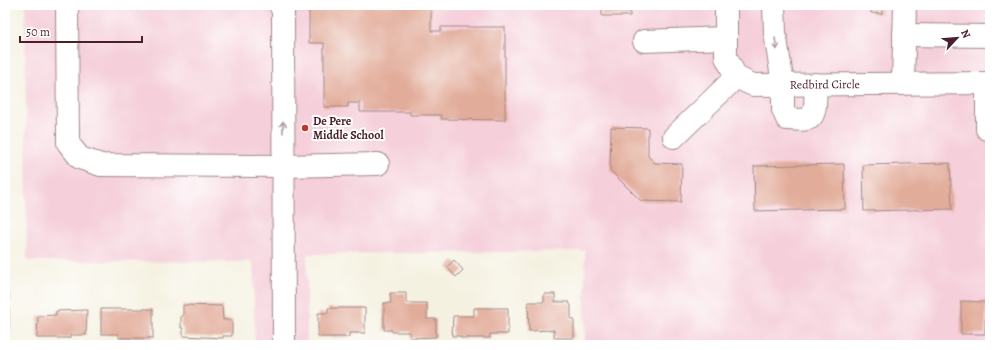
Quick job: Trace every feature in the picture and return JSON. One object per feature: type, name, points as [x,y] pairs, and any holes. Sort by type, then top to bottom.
[{"type":"street","points":[[67,5],[68,142],[80,158],[101,165],[283,166],[378,164]]},
{"type":"street","points":[[280,5],[283,11],[284,345]]},
{"type":"street","points":[[674,137],[736,77],[726,56],[726,5]]},
{"type":"street","points":[[774,5],[775,33],[783,84],[783,110],[788,119],[806,120],[811,118],[814,113],[815,84]]},
{"type":"street","points":[[903,84],[905,5]]},
{"type":"street","points":[[904,35],[990,36]]},
{"type":"street","points":[[644,41],[726,38]]},
{"type":"street","name":"Redbird Circle","points":[[736,77],[753,84],[988,83]]},
{"type":"street","points":[[988,83],[987,129],[990,129]]},
{"type":"shaded area","points":[[25,5],[990,5],[990,345],[585,345],[585,251],[307,254],[307,345],[255,345],[253,262],[27,261]]},
{"type":"building","name":"De Pere Middle School","points":[[309,5],[431,5],[431,31],[441,31],[441,27],[505,27],[505,120],[441,119],[441,115],[410,115],[410,112],[360,112],[360,103],[348,103],[348,107],[324,107],[324,43],[309,43]]},
{"type":"building","points":[[602,5],[661,5],[661,9],[630,8],[630,16],[602,16]]},
{"type":"building","points":[[789,5],[820,5],[820,6],[789,7]]},
{"type":"building","points":[[871,5],[882,5],[882,14],[871,13]]},
{"type":"building","points":[[611,127],[648,128],[648,156],[655,163],[682,164],[681,202],[641,201],[610,170]]},
{"type":"building","points":[[950,163],[952,209],[864,211],[863,165]]},
{"type":"building","points":[[844,164],[845,209],[755,211],[754,166]]},
{"type":"building","points":[[454,260],[463,270],[456,277],[447,267]]},
{"type":"building","points":[[390,293],[406,293],[406,303],[427,303],[427,319],[436,319],[436,337],[410,338],[410,332],[392,332],[392,330],[384,330],[384,303],[391,303]]},
{"type":"building","points":[[5,294],[9,294],[9,329],[5,329]]},
{"type":"building","points":[[544,294],[555,294],[555,302],[569,302],[571,306],[571,319],[574,319],[574,338],[554,338],[554,330],[529,331],[528,302],[544,302]]},
{"type":"building","points":[[961,301],[986,302],[985,334],[961,334]]},
{"type":"building","points":[[183,305],[222,306],[223,320],[232,320],[232,336],[223,336],[223,338],[183,336],[181,316],[183,316]]},
{"type":"building","points":[[328,308],[365,308],[365,333],[349,333],[349,337],[318,337],[318,313],[328,313]]},
{"type":"building","points":[[474,308],[508,308],[508,334],[490,334],[490,338],[461,338],[461,336],[452,336],[453,316],[474,316]]},
{"type":"building","points":[[101,309],[153,309],[153,338],[119,338],[119,334],[101,334]]},
{"type":"building","points":[[87,310],[86,335],[70,335],[70,338],[37,338],[38,316],[56,315],[56,311]]},
{"type":"place","name":"De Pere Middle School","points":[[305,128]]}]
